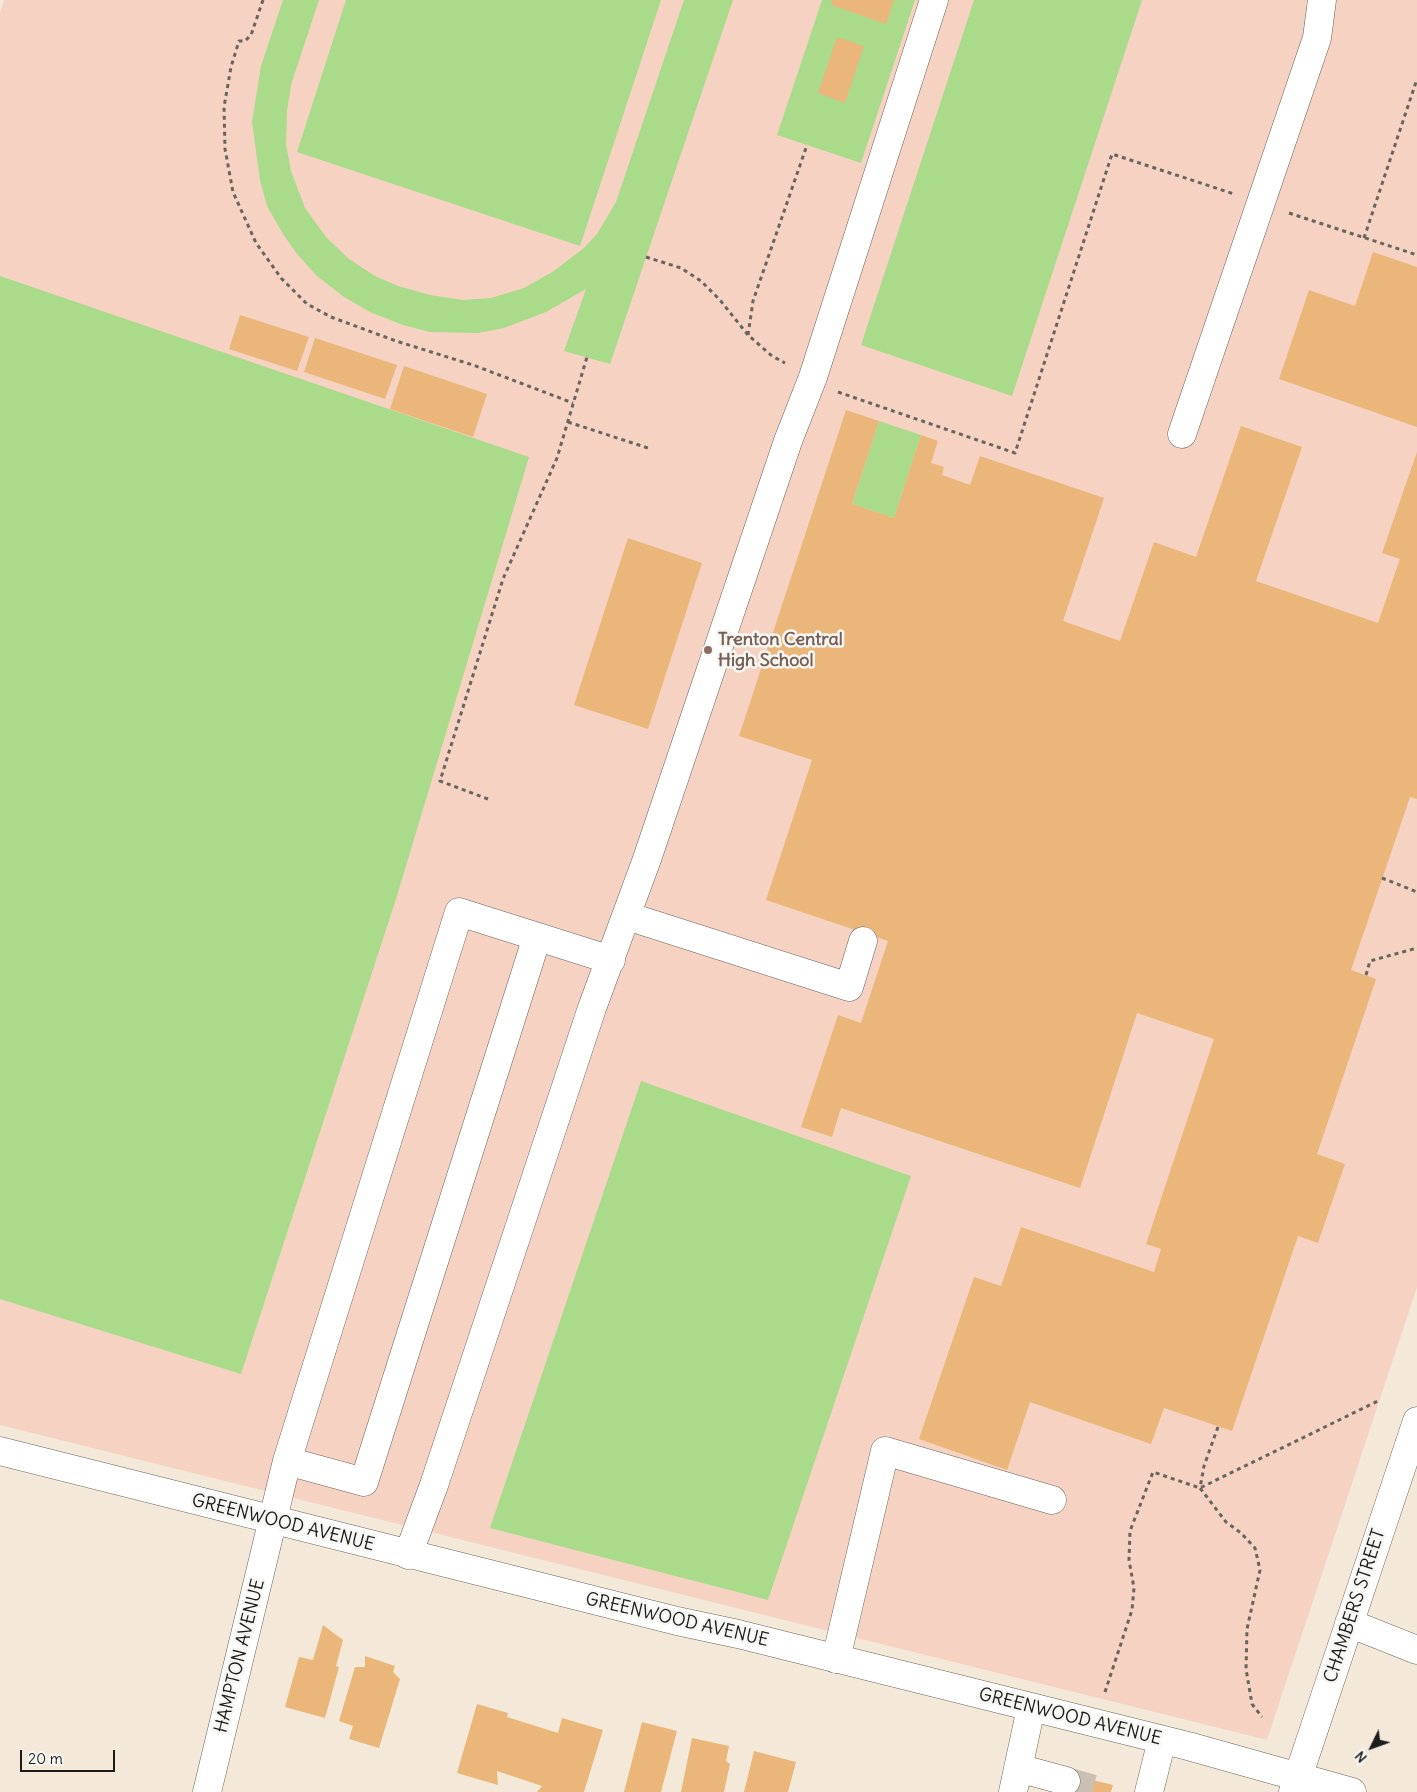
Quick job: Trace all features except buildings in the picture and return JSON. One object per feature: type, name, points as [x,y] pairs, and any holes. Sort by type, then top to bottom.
[{"type":"main road","points":[[408,1555],[437,1475],[592,1008],[627,916],[788,441],[813,377],[934,0]]},
{"type":"main road","points":[[1182,434],[1317,38],[1322,0]]},
{"type":"main road","name":"HAMPTON AVENUE","points":[[207,1792],[286,1461],[459,912],[537,937]]},
{"type":"main road","points":[[627,916],[849,987],[863,941]]},
{"type":"main road","points":[[286,1461],[364,1482],[537,937],[611,960]]},
{"type":"main road","name":"CHAMBERS STREET","points":[[1296,1785],[1349,1623],[1415,1435]]},
{"type":"main road","name":"GREENWOOD AVENUE","points":[[0,1451],[273,1519],[408,1555],[1162,1740],[1296,1785],[1352,1792]]},
{"type":"main road","points":[[836,1659],[885,1451],[1052,1500]]},
{"type":"main road","points":[[1349,1623],[1417,1650]]},
{"type":"main road","points":[[1031,1708],[1015,1780],[1066,1782]]},
{"type":"main road","points":[[1149,1792],[1162,1740]]},
{"type":"path","points":[[263,0],[251,34],[245,41],[239,41],[231,67],[224,107],[225,149],[233,192],[256,243],[281,278],[307,304],[331,316],[396,341],[473,365],[573,403]]},
{"type":"path","points":[[1364,238],[1417,79]]},
{"type":"path","points":[[748,336],[753,301],[807,145]]},
{"type":"path","points":[[646,257],[681,268],[701,281],[720,300],[748,336],[772,356],[813,377],[821,387],[1015,452],[1112,154],[1241,196]]},
{"type":"path","points":[[1279,210],[1417,254]]},
{"type":"path","points":[[488,799],[440,780],[503,579],[557,458],[587,357]]},
{"type":"path","points":[[568,422],[648,448]]},
{"type":"path","points":[[1382,878],[1417,892]]},
{"type":"path","points":[[1366,975],[1370,961],[1417,948]]},
{"type":"path","points":[[1200,1488],[1380,1400]]},
{"type":"path","points":[[1200,1488],[1204,1466],[1218,1427]]},
{"type":"path","points":[[1105,1692],[1132,1610],[1134,1588],[1129,1560],[1130,1531],[1153,1472],[1200,1488],[1216,1511],[1255,1548],[1260,1570],[1247,1629],[1246,1669],[1252,1704],[1262,1717]]},
{"type":"shaded area","name":"Trenton Central High School","points":[[4,0],[1417,0],[1417,1287],[1267,1740],[0,1425],[0,13]]},
{"type":"green space","points":[[283,0],[319,0],[291,85],[287,111],[286,144],[291,171],[305,208],[326,237],[349,259],[375,276],[398,286],[430,295],[463,300],[491,298],[524,288],[554,271],[584,248],[597,234],[616,202],[684,0],[733,0],[610,364],[564,351],[586,289],[546,312],[504,328],[478,333],[430,332],[403,325],[370,312],[344,297],[317,276],[297,254],[267,206],[260,180],[252,122],[261,66]]},
{"type":"green space","points":[[346,0],[661,0],[580,246],[297,152]]},
{"type":"green space","points":[[822,0],[915,0],[861,163],[777,135]]},
{"type":"green space","points":[[974,0],[1142,0],[1012,396],[861,345]]},
{"type":"green space","points":[[0,276],[529,457],[396,899],[241,1374],[0,1299]]},
{"type":"green space","points":[[879,421],[921,435],[894,518],[852,504]]},
{"type":"green space","points":[[641,1081],[911,1176],[768,1600],[490,1528]]},
{"type":"tunnel","points":[[1066,1781],[1105,1792]]},
{"type":"place","name":"Trenton Central High School","points":[[708,650]]}]
